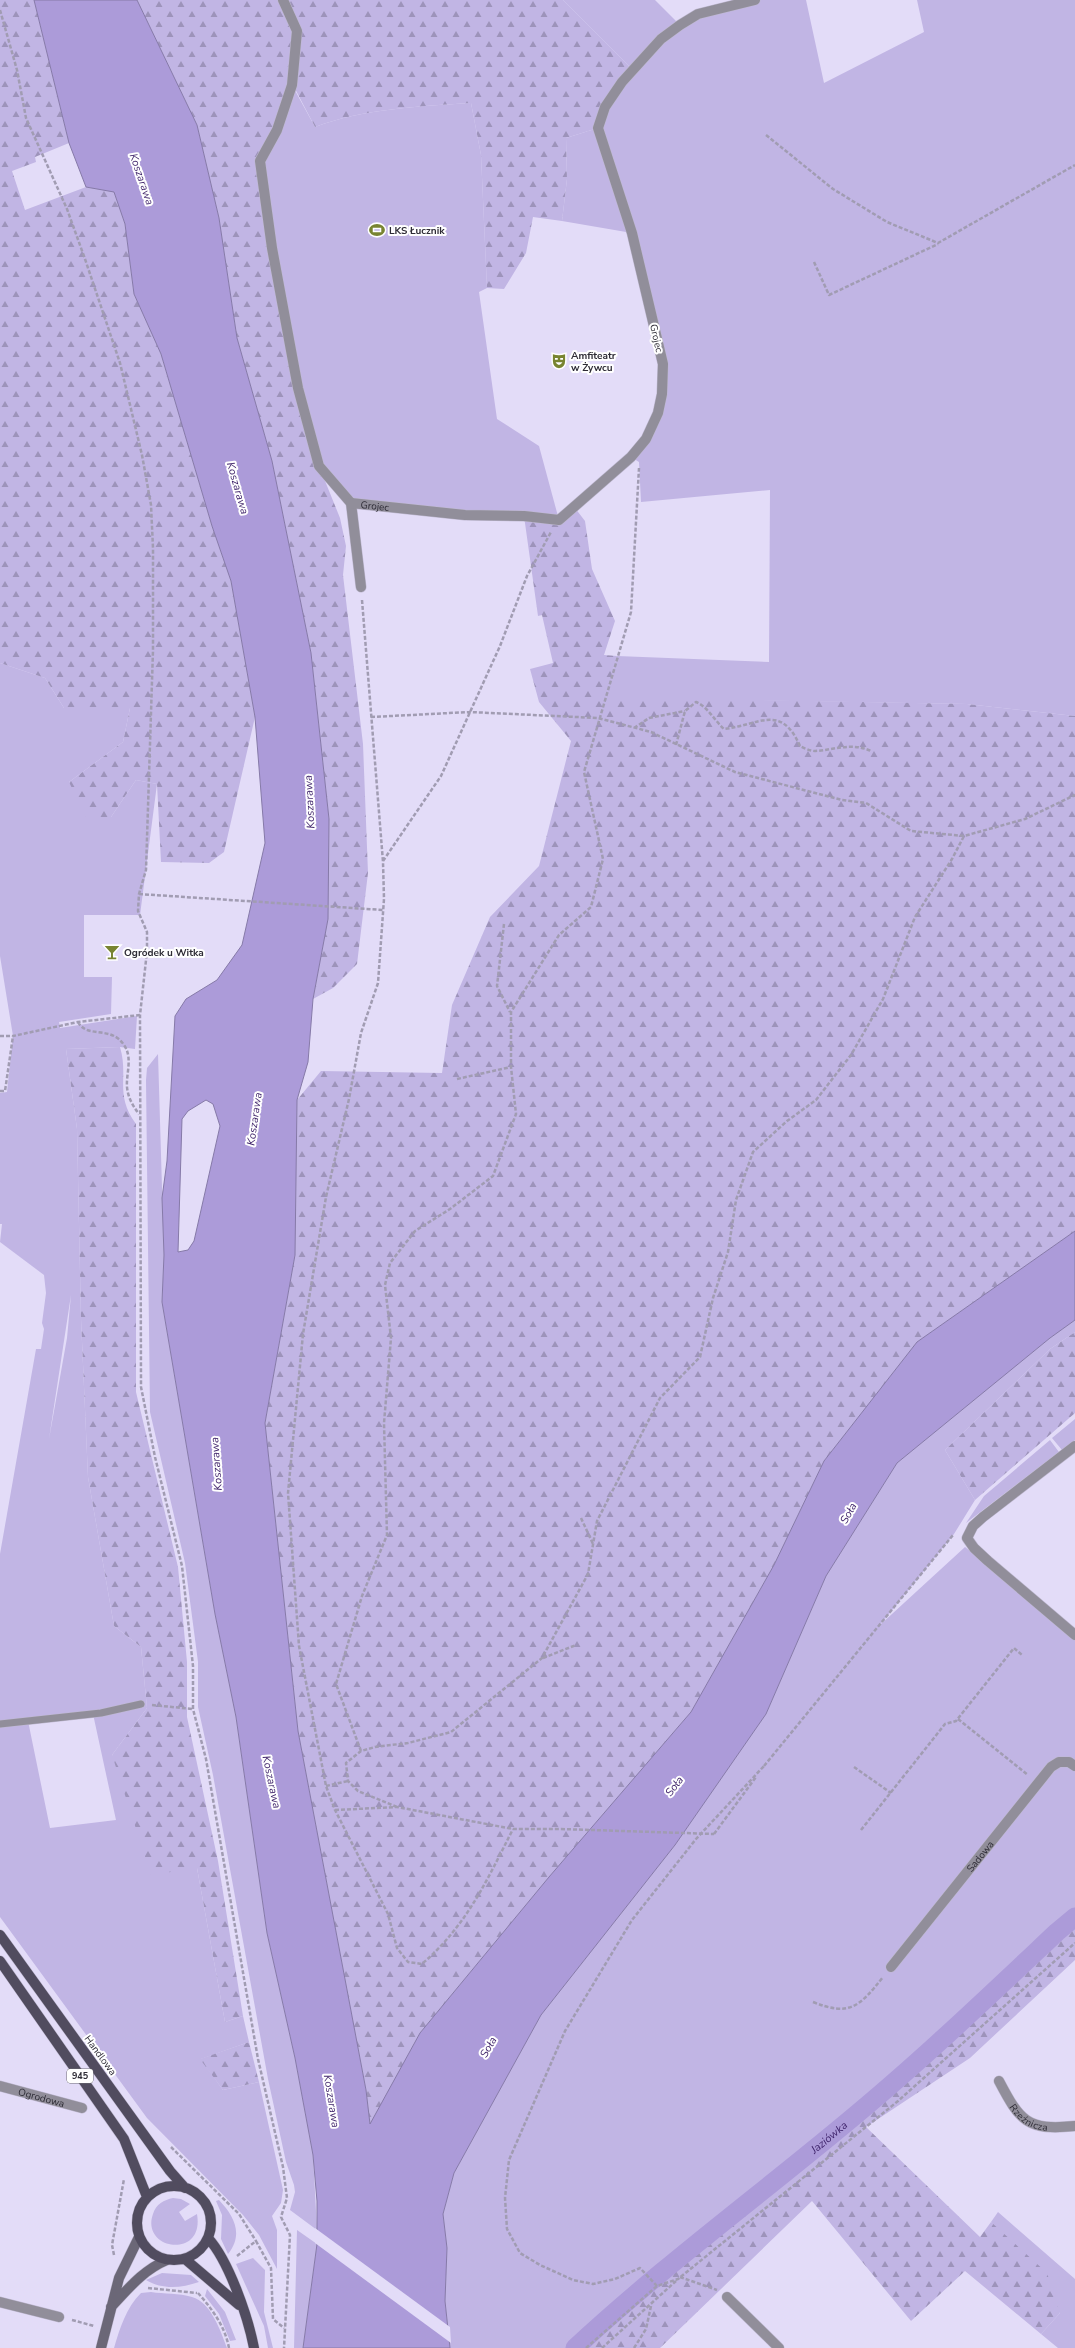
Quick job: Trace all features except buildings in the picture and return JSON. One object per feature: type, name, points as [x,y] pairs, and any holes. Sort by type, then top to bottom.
[{"type":"main road","name":"Handlowa","points":[[0,1935],[170,2171],[185,2188]]},
{"type":"main road","name":"945","points":[[0,1961],[124,2138],[147,2197]]},
{"type":"main road","points":[[185,2188],[165,2187],[147,2197],[137,2216],[139,2237],[145,2248],[155,2256],[167,2260],[185,2259],[202,2249],[208,2238],[218,2249],[226,2266],[241,2306],[254,2348]]},
{"type":"main road","name":"945","points":[[185,2188],[196,2193],[204,2202],[210,2213],[211,2225],[208,2238]]},
{"type":"main road","points":[[185,2259],[241,2306]]},
{"type":"street","points":[[283,0],[297,31],[292,85],[277,130],[260,161],[273,255],[298,388],[319,466],[351,503],[361,587]]},
{"type":"street","name":"Grojec","points":[[351,503],[465,515],[560,520],[631,457],[646,439],[658,413],[662,394],[663,364],[632,233],[598,128],[605,107],[618,88],[661,39],[698,14],[755,0]]},
{"type":"street","points":[[1075,1446],[983,1517],[973,1526],[967,1538],[974,1548],[988,1561],[1075,1635]]},
{"type":"street","name":"Sadowa","points":[[891,1967],[1051,1767],[1059,1762],[1069,1762],[1075,1766]]},
{"type":"street","name":"Rzeźnicza","points":[[999,2081],[1014,2109],[1028,2123],[1041,2127],[1075,2126]]},
{"type":"street","name":"Ogrodowa","points":[[0,2086],[82,2108]]},
{"type":"street","points":[[101,2348],[110,2309],[123,2266],[139,2237]]},
{"type":"street","points":[[110,2309],[137,2279],[154,2266],[167,2260]]},
{"type":"street","points":[[727,2297],[778,2348]]},
{"type":"street","points":[[0,2302],[59,2318]]},
{"type":"lane","points":[[0,1724],[101,1713],[141,1704]]},
{"type":"path","points":[[0,10],[17,70],[26,118],[67,208],[120,363],[142,455],[151,505],[153,650],[150,752],[146,870],[139,894],[138,911],[147,932],[147,951],[140,1015],[141,1387],[155,1457],[182,1566],[193,1666],[193,1709],[206,1759],[258,2059],[283,2167],[287,2198],[281,2217],[290,2235],[284,2348]]},
{"type":"path","points":[[766,135],[833,189],[887,222],[938,244]]},
{"type":"path","points":[[814,262],[829,295],[938,244],[1075,165]]},
{"type":"path","points":[[511,1012],[559,935],[591,907],[603,859],[584,772],[598,718],[631,612],[639,461],[631,457]]},
{"type":"path","points":[[383,862],[441,776],[500,646],[527,576],[548,536],[560,520]]},
{"type":"path","points":[[361,587],[383,862],[383,910],[378,983],[361,1033],[349,1099],[326,1196],[302,1334],[288,1493],[299,1646],[326,1786],[334,1810],[388,1914],[397,1948],[408,1962],[422,1964],[443,1946],[474,1905],[513,1829]]},
{"type":"path","points":[[634,728],[649,718],[685,711],[696,702],[704,705],[713,719],[724,729],[770,718],[786,724],[794,732],[800,746],[814,751],[838,746],[863,747],[871,751]]},
{"type":"path","points":[[676,745],[685,711]]},
{"type":"path","points":[[371,717],[470,712],[598,718],[651,732],[735,772],[842,800],[866,803],[911,831],[964,836],[1024,820],[1075,795]]},
{"type":"path","points":[[542,1658],[588,1574],[597,1521],[604,1504],[660,1398],[700,1357],[713,1298],[728,1252],[736,1200],[753,1152],[787,1121],[816,1100],[851,1055],[883,999],[915,917],[952,859],[964,836]]},
{"type":"path","points":[[139,894],[383,910]]},
{"type":"path","points":[[361,1751],[336,1684],[362,1596],[387,1534],[384,1423],[391,1338],[385,1285],[390,1263],[414,1231],[450,1209],[492,1176],[516,1114],[511,1067],[511,1012],[497,986],[504,924]]},
{"type":"path","points":[[0,1036],[13,1036],[78,1022],[140,1015]]},
{"type":"path","points":[[78,1022],[85,1031],[110,1034],[124,1044],[130,1063],[127,1074],[128,1094],[140,1115]]},
{"type":"path","points":[[0,1091],[5,1091],[13,1036]]},
{"type":"path","points":[[457,1080],[511,1067]]},
{"type":"path","points":[[581,1518],[593,1545]]},
{"type":"path","points":[[576,1645],[542,1658],[451,1732],[408,1743],[375,1747],[361,1751],[346,1763],[348,1781],[358,1791],[397,1807],[513,1829],[714,1834],[764,1766],[950,1538],[954,1534],[967,1538]]},
{"type":"path","points":[[862,1830],[945,1724],[958,1719],[1014,1648],[1022,1655]]},
{"type":"path","points":[[141,1704],[193,1709]]},
{"type":"path","points":[[958,1719],[1038,1783]]},
{"type":"path","points":[[657,2286],[640,2268],[615,2279],[593,2284],[573,2280],[540,2266],[520,2253],[507,2229],[505,2198],[509,2160],[566,2031],[632,1920],[696,1839],[764,1766]]},
{"type":"path","points":[[854,1767],[891,1793]]},
{"type":"path","points":[[326,1786],[348,1781]]},
{"type":"path","points":[[334,1810],[397,1807]]},
{"type":"path","points":[[602,2348],[679,2278],[898,2101],[1075,1943]]},
{"type":"path","points":[[813,2002],[838,2010],[848,2009],[868,1995],[891,1967]]},
{"type":"path","points":[[178,2153],[239,2214],[256,2241],[271,2268],[273,2319],[285,2328]]},
{"type":"path","points":[[114,2255],[112,2245],[125,2174]]},
{"type":"path","points":[[232,2260],[256,2241]]},
{"type":"path","points":[[586,2348],[657,2286],[679,2278],[710,2287],[727,2297]]},
{"type":"path","points":[[145,2288],[198,2293],[211,2307],[222,2325],[229,2348]]},
{"type":"path","points":[[198,2293],[201,2289]]},
{"type":"path","points":[[634,2348],[646,2329],[651,2306]]},
{"type":"path","points":[[59,2318],[94,2326]]},
{"type":"green space","points":[[0,0],[34,0],[69,143],[35,157],[36,162],[12,171],[25,210],[86,187],[114,191],[125,224],[134,294],[161,354],[212,526],[231,581],[255,717],[224,852],[209,863],[161,862],[157,784],[136,780],[111,817],[87,819],[69,782],[123,742],[130,708],[64,708],[45,678],[0,663]]},
{"type":"green space","points":[[137,0],[563,0],[633,70],[598,128],[566,138],[567,179],[562,221],[533,217],[526,253],[504,289],[487,288],[481,155],[471,103],[412,107],[372,112],[333,121],[315,127],[293,85],[260,161],[272,248],[319,466],[340,518],[346,546],[343,575],[363,744],[368,873],[357,964],[333,988],[313,999],[328,919],[329,819],[311,653],[272,461],[237,338],[219,218],[197,125]]},
{"type":"green space","points":[[563,0],[655,0],[680,25],[755,0],[806,0],[824,83],[924,32],[917,0],[1075,0],[1075,716],[967,704],[604,698],[617,656],[769,662],[770,490],[641,502],[639,462],[631,457],[658,413],[663,364],[632,233],[562,221],[567,179],[566,138],[598,128],[633,70]]},
{"type":"green space","name":"LKS Łucznik","points":[[292,85],[315,127],[352,116],[372,112],[412,107],[471,103],[481,155],[487,288],[479,292],[497,419],[539,446],[559,520],[351,503],[319,466],[298,388],[260,161]]},
{"type":"green space","points":[[575,508],[585,521],[592,569],[615,621],[604,655],[617,656],[605,697],[967,704],[1075,716],[1075,1231],[917,1342],[824,1461],[774,1565],[691,1712],[549,1877],[420,2033],[370,2125],[366,2090],[298,1731],[265,1423],[295,1255],[297,1100],[321,1071],[442,1073],[452,1005],[490,917],[539,866],[571,741],[539,702],[530,669],[553,663],[542,615],[538,616],[524,516],[559,520]]},
{"type":"green space","points":[[0,663],[45,678],[64,708],[130,708],[123,742],[69,782],[111,817],[136,780],[157,784],[140,915],[84,915],[84,977],[112,977],[111,1014],[59,1022],[60,1028],[137,1016],[135,1049],[120,1047],[66,1049],[77,1129],[81,1319],[88,1477],[114,1626],[141,1647],[147,1708],[112,1755],[197,1868],[225,2022],[243,2016],[249,2042],[201,2059],[223,2090],[259,2082],[283,2190],[281,2203],[272,2216],[277,2230],[277,2269],[259,2235],[243,2215],[147,2118],[0,1917],[0,1554],[36,1349],[41,1349],[44,1329],[42,1323],[46,1293],[44,1275],[0,1242],[2,1224],[0,1224],[0,1093],[7,1092],[13,1036],[0,956]],"holes":[[[71,1295],[67,1338],[49,1439]],[[93,1714],[116,1820],[50,1828],[28,1721]]]},
{"type":"green space","points":[[120,1047],[123,1067],[125,1104],[136,1124],[136,1392],[178,1567],[187,1662],[187,1717],[218,1861],[243,2016],[225,2022],[197,1868],[151,1875],[112,1755],[147,1708],[141,1647],[114,1626],[88,1477],[81,1319],[77,1129],[66,1049]]},
{"type":"green space","points":[[158,1054],[164,1255],[162,1302],[215,1614],[236,1717],[267,1933],[295,2058],[313,2155],[317,2230],[290,2210],[295,2192],[294,2185],[286,2162],[268,2079],[213,1775],[198,1707],[198,1662],[185,1563],[150,1412],[146,1080],[147,1068]]},
{"type":"green space","points":[[1075,1320],[1075,1332],[1050,1349],[945,1450],[975,1500],[954,1534],[880,1625],[965,1547],[1075,1635],[1075,1917],[927,2053],[873,2100],[675,2261],[575,2348],[450,2348],[445,2301],[447,2248],[443,2214],[454,2173],[541,2015],[675,1845],[766,1714],[826,1576],[897,1463],[1050,1338]]},
{"type":"green space","points":[[1075,1332],[1075,1413],[975,1500],[945,1450],[1050,1349]]},
{"type":"green space","points":[[1075,1419],[1075,1440],[1062,1450],[1052,1438]]},
{"type":"green space","points":[[1050,1440],[1059,1452],[966,1523],[984,1496]]},
{"type":"green space","points":[[1075,1917],[1075,1960],[970,2058],[866,2127],[980,2237],[991,2222],[1047,2273],[1060,2313],[1041,2334],[965,2271],[911,2321],[812,2201],[660,2348],[575,2348],[675,2261],[873,2100],[927,2053]]},
{"type":"green space","points":[[249,2042],[259,2082],[223,2090],[200,2059]]},
{"type":"green space","points":[[173,2198],[181,2199],[190,2204],[179,2212],[185,2221],[197,2214],[197,2229],[192,2238],[183,2244],[173,2245],[163,2242],[156,2236],[151,2226],[154,2211],[158,2205]]},
{"type":"green space","points":[[219,2200],[233,2219],[236,2232],[233,2247],[228,2254],[221,2239],[222,2215],[216,2201]]},
{"type":"green space","points":[[998,2212],[1075,2279],[1075,2348],[1058,2348],[1041,2334],[1060,2313],[991,2222]]},
{"type":"green space","points":[[297,2230],[317,2244],[303,2348],[294,2348]]},
{"type":"green space","points":[[253,2258],[265,2270],[264,2312],[273,2348],[268,2348],[264,2326],[236,2264]]},
{"type":"green space","points":[[162,2273],[191,2275],[199,2282],[186,2286],[165,2287],[146,2280]]},
{"type":"green space","points":[[207,2289],[225,2312],[236,2340],[230,2341],[219,2314],[205,2296]]},
{"type":"green space","points":[[151,2292],[182,2295],[199,2300],[210,2311],[222,2334],[227,2348],[114,2348],[121,2326],[131,2305],[141,2293]]},
{"type":"water","points":[[34,0],[137,0],[197,125],[219,218],[237,338],[272,461],[311,653],[329,819],[328,919],[313,999],[308,1062],[297,1100],[295,1255],[265,1423],[298,1731],[366,2090],[370,2124],[420,2033],[549,1877],[691,1712],[774,1565],[824,1461],[917,1342],[1075,1231],[1075,1320],[1050,1338],[897,1463],[826,1576],[766,1714],[675,1845],[541,2015],[454,2173],[443,2214],[447,2248],[445,2301],[450,2348],[303,2348],[317,2244],[317,2201],[313,2155],[295,2058],[267,1933],[236,1717],[215,1614],[162,1302],[164,1255],[162,1198],[167,1161],[175,1016],[186,999],[217,980],[242,945],[265,843],[255,717],[231,581],[212,526],[161,354],[134,294],[125,224],[114,192],[86,187],[69,143]],"holes":[[[206,1100],[213,1104],[220,1126],[194,1241],[188,1250],[178,1252],[182,1119],[188,1111]]]},
{"type":"pier","points":[[315,2228],[450,2327],[451,2343],[315,2243]]},
{"type":"waterway","name":"Jaziówka","points":[[575,2348],[675,2261],[873,2100],[927,2053],[1075,1917]]},
{"type":"place","name":"LKS Łucznik","points":[[377,230]]},
{"type":"place","name":"Amfiteatr w Żywcu","points":[[559,361]]},
{"type":"place","name":"Ogródek u Witka","points":[[112,952]]},
{"type":"water label","name":"Koszarawa","points":[[142,179]]},
{"type":"water label","name":"Koszarawa","points":[[238,488]]},
{"type":"water label","name":"Koszarawa","points":[[309,802]]},
{"type":"water label","name":"Koszarawa","points":[[254,1119]]},
{"type":"water label","name":"Koszarawa","points":[[216,1464]]},
{"type":"water label","name":"Soła","points":[[848,1513]]},
{"type":"water label","name":"Koszarawa","points":[[272,1782]]},
{"type":"water label","name":"Soła","points":[[674,1786]]},
{"type":"water label","name":"Soła","points":[[488,2047]]},
{"type":"water label","name":"Koszarawa","points":[[332,2101]]}]
